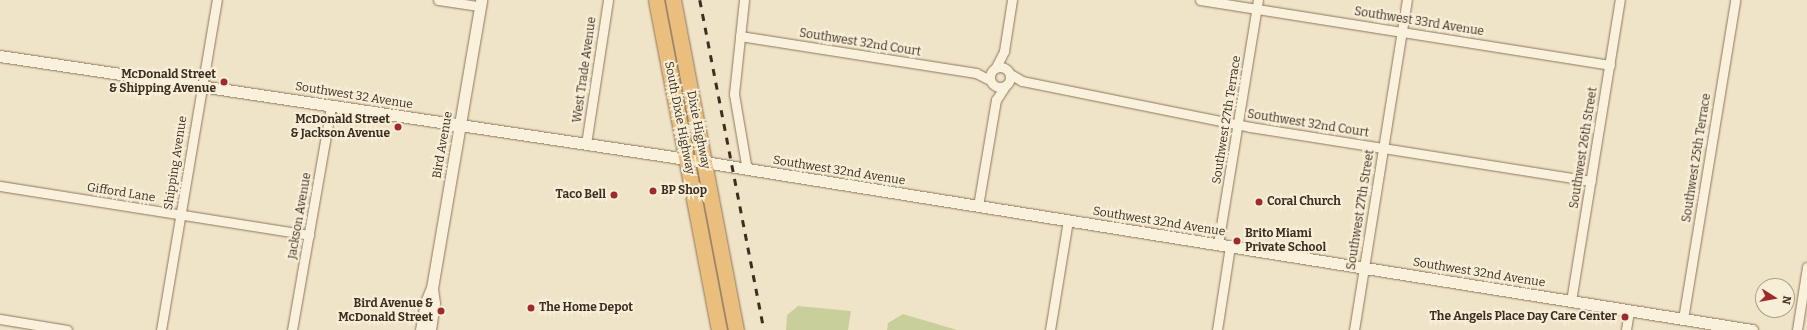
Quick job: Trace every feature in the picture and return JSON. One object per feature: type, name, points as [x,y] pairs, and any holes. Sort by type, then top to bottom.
[{"type":"highway","name":"South Dixie Highway","points":[[656,0],[719,330]]},
{"type":"highway","name":"Dixie Highway","points":[[673,0],[736,330]]},
{"type":"street","name":"Shipping Avenue","points":[[161,330],[201,86],[217,0]]},
{"type":"street","points":[[438,0],[479,2]]},
{"type":"street","name":"West Trade Avenue","points":[[586,144],[608,0]]},
{"type":"street","points":[[744,0],[734,94],[747,170]]},
{"type":"street","points":[[978,206],[996,100],[993,76],[1004,52],[1012,0]]},
{"type":"street","name":"Southwest 33rd Avenue","points":[[1200,0],[1258,4],[1402,32],[1610,65]]},
{"type":"street","name":"Southwest 27th Street","points":[[1354,330],[1407,0]]},
{"type":"street","name":"Southwest 26th Street","points":[[1571,300],[1620,0]]},
{"type":"street","name":"Southwest 25th Terrace","points":[[1683,319],[1735,0]]},
{"type":"street","name":"Bird Avenue","points":[[421,330],[426,302],[432,288],[479,2]]},
{"type":"street","name":"Southwest 27th Terrace","points":[[1218,244],[1258,4]]},
{"type":"street","name":"Southwest 32nd Court","points":[[740,36],[993,76],[1009,72],[1022,81],[1238,124],[1591,181]]},
{"type":"street","points":[[996,100],[1006,85],[1009,72],[1004,52]]},
{"type":"street","name":"Southwest 32 Avenue","points":[[0,56],[704,162]]},
{"type":"street","name":"Southwest 32nd Court","points":[[993,76],[1006,85],[1022,81]]},
{"type":"street","name":"Jackson Avenue","points":[[292,330],[330,106]]},
{"type":"street","name":"Southwest 32nd Avenue","points":[[704,162],[1752,330]]},
{"type":"street","name":"Gifford Lane","points":[[0,186],[309,235]]},
{"type":"street","points":[[1050,330],[1068,220]]},
{"type":"street","points":[[1217,330],[1230,246]]},
{"type":"street","points":[[1797,330],[1807,266]]},
{"type":"street","name":"Bird Avenue","points":[[430,330],[434,303],[432,288]]},
{"type":"street","points":[[1626,330],[1629,310]]},
{"type":"street","points":[[0,319],[31,327],[67,330]]},
{"type":"green space","points":[[798,306],[851,311],[848,330],[786,330],[787,315]]},
{"type":"green space","points":[[903,314],[957,330],[887,330],[888,323]]},
{"type":"railway","points":[[700,0],[764,330]]},
{"type":"place","name":"McDonald Street & Shipping Avenue","points":[[224,82]]},
{"type":"place","name":"McDonald Street & Jackson Avenue","points":[[398,127]]},
{"type":"place","name":"BP Shop","points":[[653,191]]},
{"type":"place","name":"Taco Bell","points":[[614,195]]},
{"type":"place","name":"Coral Church","points":[[1259,202]]},
{"type":"place","name":"Brito Miami Private School","points":[[1237,241]]},
{"type":"place","name":"The Home Depot","points":[[531,308]]},
{"type":"place","name":"Bird Avenue & McDonald Street","points":[[441,311]]},
{"type":"place","name":"The Angels Place Day Care Center","points":[[1625,317]]}]
